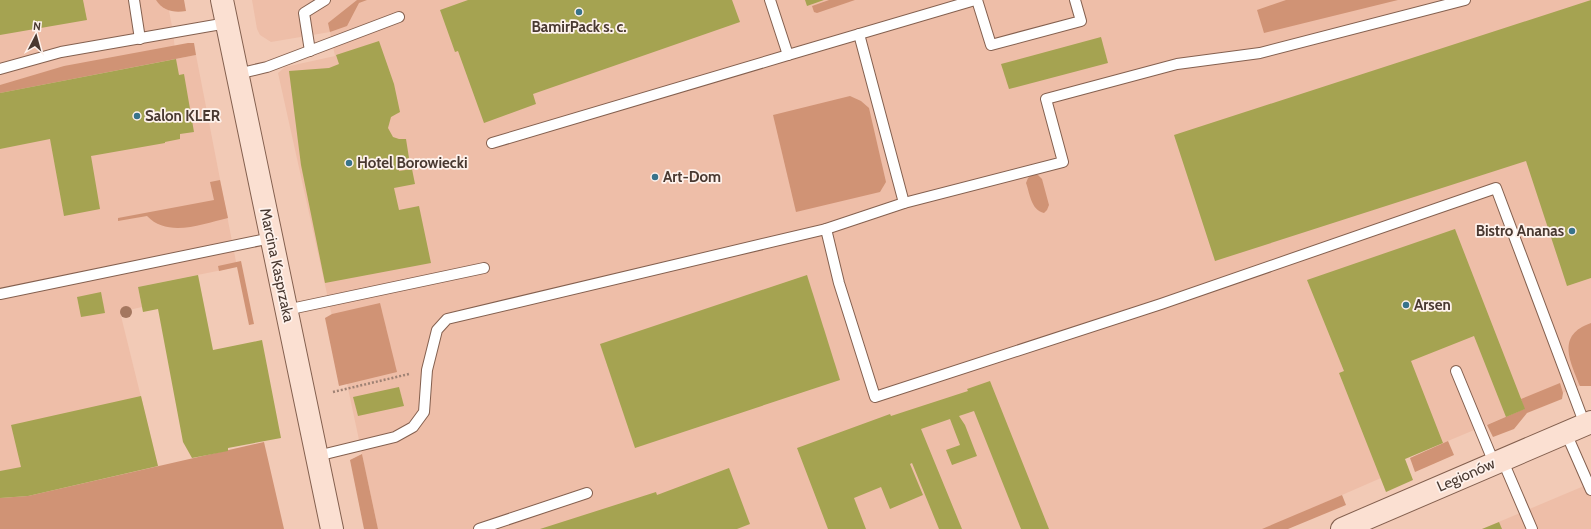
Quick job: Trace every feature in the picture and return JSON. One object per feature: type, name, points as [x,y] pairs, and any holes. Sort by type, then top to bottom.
[{"type":"street","name":"Marcina Kasprzaka","points":[[222,0],[332,529]]},
{"type":"street","name":"Legionów","points":[[1342,529],[1580,427]]},
{"type":"lane","points":[[134,0],[140,39]]},
{"type":"lane","points":[[310,51],[304,13],[325,0]]},
{"type":"lane","points":[[770,0],[788,55]]},
{"type":"lane","points":[[492,143],[976,0],[991,45],[1081,21],[1075,0]]},
{"type":"lane","points":[[317,456],[396,437],[413,428],[424,412],[427,370],[437,330],[447,319],[826,229],[904,203],[1063,162],[1046,99],[1177,64],[1260,53],[1465,0]]},
{"type":"lane","points":[[237,74],[267,67],[399,17]]},
{"type":"lane","points":[[0,69],[61,52],[226,23]]},
{"type":"lane","points":[[859,34],[904,203]]},
{"type":"lane","points":[[826,229],[839,283],[875,397],[1161,304],[1496,188],[1580,427],[1591,490]]},
{"type":"lane","points":[[0,294],[271,238]]},
{"type":"lane","points":[[286,310],[484,268]]},
{"type":"lane","points":[[1456,371],[1532,529]]},
{"type":"lane","points":[[480,529],[587,493]]},
{"type":"path","points":[[333,392],[427,370]]},
{"type":"shaded area","points":[[0,0],[167,0],[176,59],[196,55],[237,267],[138,287],[142,307],[120,312],[158,466],[28,496],[0,498]]},
{"type":"shaded area","points":[[156,0],[184,0],[186,11],[177,12],[165,9]]},
{"type":"shaded area","points":[[252,0],[1591,0],[1591,381],[1405,459],[1381,478],[1264,529],[378,529],[278,73],[285,67],[335,56],[330,32],[271,42],[260,35],[257,29]]},
{"type":"shaded area","points":[[357,0],[367,0],[359,3],[347,26],[330,32],[328,23]]},
{"type":"shaded area","points":[[829,0],[855,0],[817,13],[814,12],[812,6]]},
{"type":"shaded area","points":[[1286,0],[1398,0],[1264,33],[1257,10]]},
{"type":"shaded area","points":[[194,43],[196,55],[0,93],[0,85],[64,66]]},
{"type":"shaded area","points":[[850,96],[861,101],[869,108],[886,182],[880,192],[796,212],[773,115]]},
{"type":"shaded area","points":[[1033,174],[1038,175],[1042,179],[1049,205],[1044,213],[1036,209],[1030,197],[1026,183],[1028,178]]},
{"type":"shaded area","points":[[220,180],[228,218],[186,228],[175,228],[155,223],[147,216],[118,221],[118,218],[214,200],[210,182]]},
{"type":"shaded area","points":[[241,261],[254,324],[249,325],[237,267],[219,271],[218,266]]},
{"type":"shaded area","points":[[380,303],[397,372],[339,386],[325,318],[332,314]]},
{"type":"shaded area","points":[[1591,323],[1591,386],[1580,386],[1570,358],[1570,342],[1573,334],[1580,328]]},
{"type":"shaded area","points":[[1560,383],[1563,393],[1562,399],[1527,413],[1514,429],[1493,437],[1487,425],[1524,409],[1521,399]]},
{"type":"shaded area","points":[[1448,441],[1454,455],[1415,472],[1410,458]]},
{"type":"shaded area","points":[[264,442],[284,529],[0,529],[0,498],[28,496]]},
{"type":"shaded area","points":[[362,454],[378,529],[364,529],[350,460]]},
{"type":"shaded area","points":[[1591,483],[1591,529],[1482,529]]},
{"type":"shaded area","points":[[1342,495],[1346,505],[1288,529],[1262,529]]},
{"type":"building","points":[[0,0],[83,0],[87,20],[0,35]]},
{"type":"building","points":[[468,0],[732,0],[740,22],[533,94],[536,104],[484,123],[458,51],[455,52],[440,10]]},
{"type":"building","points":[[805,0],[824,0],[807,6]]},
{"type":"building","points":[[1591,0],[1591,278],[1567,286],[1526,161],[1215,261],[1174,135]]},
{"type":"building","points":[[1101,37],[1108,63],[1009,89],[1001,64]]},
{"type":"building","name":"Hotel Borowiecki","points":[[379,41],[394,84],[400,112],[391,117],[388,128],[393,137],[406,139],[409,158],[397,161],[399,171],[412,169],[415,184],[394,188],[399,210],[419,206],[431,263],[325,283],[301,165],[289,71],[329,68],[339,64],[336,55]]},
{"type":"building","points":[[176,59],[179,75],[184,74],[194,132],[180,134],[180,139],[165,143],[91,156],[100,209],[64,216],[50,139],[0,149],[0,93]]},
{"type":"building","points":[[1455,229],[1525,409],[1506,417],[1474,336],[1411,361],[1443,443],[1405,459],[1413,480],[1386,492],[1339,373],[1344,371],[1307,280]]},
{"type":"building","points":[[198,275],[213,350],[262,340],[281,438],[228,448],[228,451],[192,458],[183,442],[158,309],[143,312],[138,287]]},
{"type":"building","points":[[807,275],[840,380],[635,448],[600,344]]},
{"type":"building","points":[[101,292],[105,313],[81,317],[77,297]]},
{"type":"building","points":[[990,381],[1049,529],[1021,529],[974,411],[959,416],[965,425],[977,456],[952,465],[946,450],[960,445],[950,419],[921,429],[962,529],[939,529],[912,463],[910,464],[923,495],[890,509],[881,487],[854,498],[866,529],[828,529],[797,448],[890,414],[891,416],[968,391],[967,389]]},
{"type":"building","points":[[399,387],[404,406],[358,416],[353,397]]},
{"type":"building","points":[[141,396],[158,466],[28,496],[0,498],[0,471],[21,467],[11,425]]},
{"type":"building","points":[[729,468],[750,524],[737,529],[540,529],[656,492],[657,495]]},
{"type":"building","points":[[1499,522],[1502,529],[1482,529]]},
{"type":"place","name":"BamirPack s. c.","points":[[579,12]]},
{"type":"place","name":"Salon KLER","points":[[137,116]]},
{"type":"place","name":"Hotel Borowiecki","points":[[349,163]]},
{"type":"place","name":"Art-Dom","points":[[655,177]]},
{"type":"place","name":"Bistro Ananas","points":[[1572,231]]},
{"type":"place","name":"Arsen","points":[[1406,305]]}]
